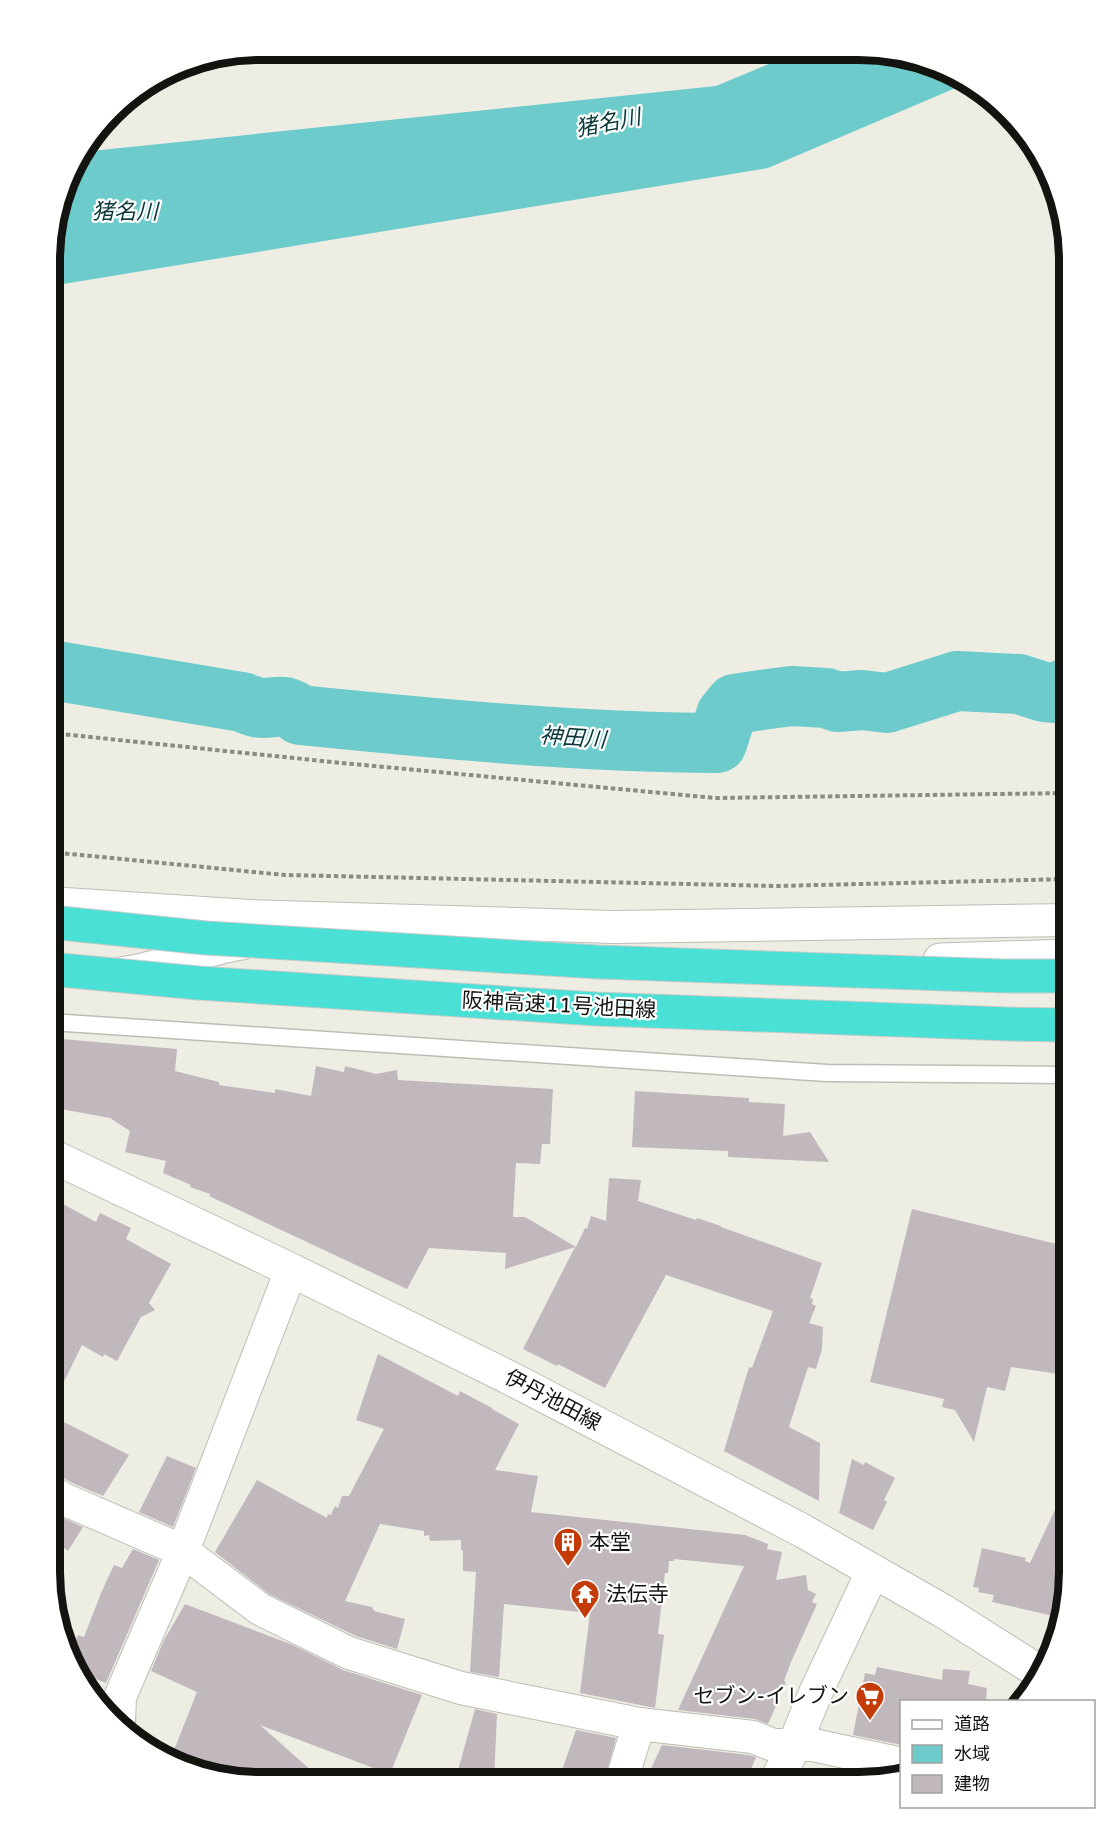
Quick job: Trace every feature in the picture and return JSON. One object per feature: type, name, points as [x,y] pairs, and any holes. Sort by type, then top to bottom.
[{"type":"highway","points":[[60,923],[206,938],[598,962],[1059,976]]},
{"type":"highway","name":"阪神高速11号池田線","points":[[60,970],[198,983],[596,1009],[1059,1025]]},
{"type":"street","points":[[60,904],[249,916],[614,927],[1059,920]]},
{"type":"street","points":[[60,975],[87,978],[137,972],[225,945],[278,939],[347,949],[602,961],[791,963],[1059,956]]},
{"type":"street","name":"伊丹池田線","points":[[60,1160],[508,1377],[803,1531],[943,1611],[1034,1668]]},
{"type":"street","points":[[111,1703],[183,1551],[291,1270]]},
{"type":"street","points":[[60,1497],[183,1551],[260,1609],[349,1653],[461,1688],[639,1724],[753,1737],[772,1745],[813,1745],[900,1764]]},
{"type":"street","points":[[782,1772],[815,1694],[873,1571]]},
{"type":"street","points":[[624,1772],[639,1724]]},
{"type":"lane","points":[[60,1023],[827,1073],[1059,1075]]},
{"type":"path","points":[[60,734],[715,798],[1059,793]]},
{"type":"path","points":[[60,853],[285,876],[777,886],[1059,879]]},
{"type":"water","name":"猪名川","points":[[778,60],[859,60],[911,67],[936,75],[959,87],[768,168],[60,285],[62,234],[67,208],[75,183],[93,151],[716,86]]},
{"type":"building","points":[[60,1039],[177,1049],[175,1071],[219,1082],[219,1085],[275,1093],[275,1089],[311,1096],[316,1066],[344,1072],[345,1066],[376,1074],[397,1070],[398,1080],[553,1089],[550,1144],[542,1144],[540,1164],[516,1163],[513,1217],[525,1217],[576,1247],[585,1228],[587,1229],[591,1216],[606,1221],[609,1178],[641,1180],[638,1201],[721,1226],[822,1263],[810,1298],[813,1299],[812,1304],[816,1306],[809,1323],[823,1327],[822,1349],[816,1369],[808,1367],[789,1427],[820,1443],[819,1501],[724,1451],[749,1367],[752,1368],[773,1311],[666,1275],[605,1388],[523,1349],[575,1247],[505,1269],[506,1253],[429,1248],[407,1289],[163,1173],[166,1161],[125,1152],[130,1131],[110,1118],[60,1109]]},
{"type":"building","points":[[635,1091],[749,1098],[749,1102],[785,1104],[783,1136],[810,1132],[829,1162],[728,1157],[728,1151],[632,1147]]},
{"type":"building","points":[[63,1204],[96,1222],[100,1213],[131,1228],[126,1239],[171,1264],[149,1303],[155,1310],[141,1317],[117,1361],[104,1354],[103,1357],[82,1345],[60,1390],[60,1208]]},
{"type":"building","points":[[912,1209],[1059,1245],[1059,1374],[1011,1367],[1005,1391],[987,1387],[974,1442],[955,1410],[942,1407],[944,1399],[870,1382]]},
{"type":"building","points":[[378,1354],[458,1396],[460,1391],[519,1424],[495,1470],[538,1476],[531,1512],[745,1535],[768,1544],[767,1549],[782,1552],[776,1580],[806,1575],[808,1590],[816,1594],[812,1602],[817,1604],[791,1662],[784,1681],[786,1682],[768,1724],[755,1719],[678,1710],[744,1566],[674,1559],[674,1561],[669,1561],[668,1573],[665,1573],[658,1634],[664,1635],[655,1708],[580,1693],[590,1613],[504,1604],[499,1677],[470,1672],[476,1572],[463,1571],[461,1540],[430,1541],[429,1535],[424,1536],[424,1531],[380,1524],[345,1601],[372,1607],[374,1611],[405,1619],[397,1649],[356,1636],[269,1594],[215,1552],[257,1480],[327,1518],[335,1506],[338,1508],[342,1496],[349,1496],[384,1429],[356,1420]]},
{"type":"building","points":[[60,1420],[129,1455],[103,1496],[70,1482],[60,1475]]},
{"type":"building","points":[[167,1456],[196,1468],[173,1527],[139,1512]]},
{"type":"building","points":[[852,1459],[864,1465],[865,1462],[895,1478],[884,1500],[887,1502],[873,1530],[839,1513]]},
{"type":"building","points":[[1059,1501],[1059,1585],[1054,1616],[992,1602],[994,1595],[978,1592],[979,1588],[973,1587],[982,1548],[1026,1558],[1025,1561],[1030,1563]]},
{"type":"building","points":[[60,1517],[83,1527],[68,1551],[60,1544]]},
{"type":"building","points":[[133,1549],[159,1560],[106,1683],[90,1677],[74,1645],[78,1635],[84,1637],[114,1565],[122,1568]]},
{"type":"building","points":[[185,1604],[293,1645],[343,1670],[422,1695],[392,1769],[386,1768],[384,1772],[260,1725],[313,1772],[260,1772],[208,1765],[173,1752],[197,1692],[151,1671],[164,1640]]},
{"type":"building","points":[[877,1667],[942,1680],[943,1669],[970,1671],[968,1684],[987,1688],[986,1700],[900,1700],[900,1745],[853,1735],[865,1673],[875,1675]]},
{"type":"building","points":[[475,1709],[497,1714],[494,1772],[458,1772]]},
{"type":"building","points":[[576,1730],[616,1738],[607,1772],[561,1772]]},
{"type":"building","points":[[662,1745],[756,1757],[750,1772],[649,1772]]},
{"type":"waterway","name":"神田川","points":[[60,672],[242,702],[259,708],[285,707],[300,715],[456,730],[665,742],[717,743],[726,715],[735,704],[792,696],[826,698],[838,702],[862,700],[887,703],[957,681],[1019,684],[1044,692],[1059,692]]},
{"type":"place","name":"本堂","points":[[568,1568]]},
{"type":"place","name":"法伝寺","points":[[585,1620]]},
{"type":"place","name":"セブン-イレブン","points":[[870,1722]]}]
